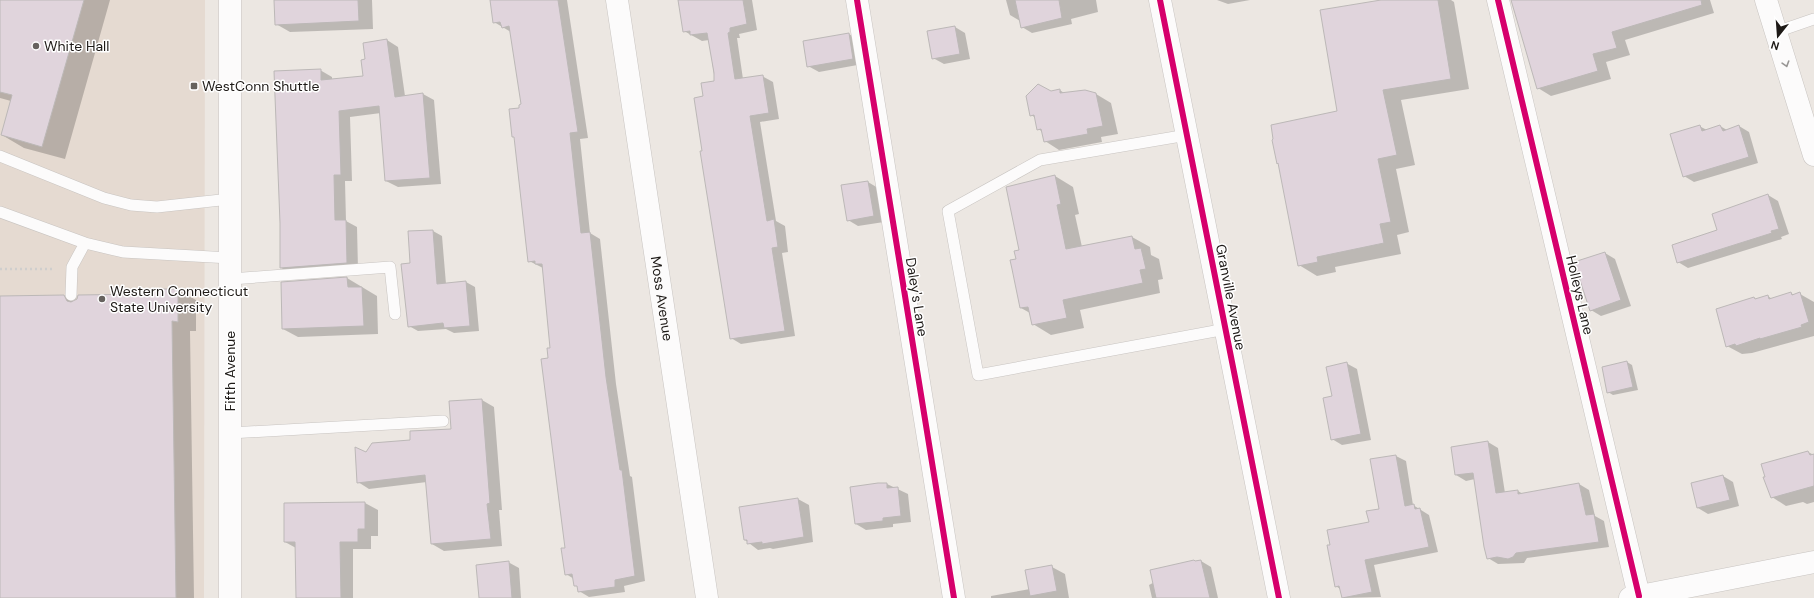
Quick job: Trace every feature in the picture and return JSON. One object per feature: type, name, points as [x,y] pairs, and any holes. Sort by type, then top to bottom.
[{"type":"street","name":"Fifth Avenue","points":[[230,0],[230,598]]},
{"type":"street","name":"Moss Avenue","points":[[617,0],[707,598]]},
{"type":"street","name":"Daley's Lane","points":[[857,0],[954,598]]},
{"type":"street","name":"Granville Avenue","points":[[1160,0],[1279,598]]},
{"type":"street","name":"Holleys Lane","points":[[1498,0],[1635,597]]},
{"type":"street","points":[[1766,0],[1814,155]]},
{"type":"street","points":[[1635,597],[1814,562]]},
{"type":"lane","points":[[1776,32],[1814,19]]},
{"type":"lane","points":[[1187,135],[1040,160],[948,211],[978,375],[1226,329]]},
{"type":"lane","points":[[0,156],[104,198],[131,205],[157,206],[230,199]]},
{"type":"lane","points":[[0,212],[85,243],[123,252],[230,269],[390,267],[395,314]]},
{"type":"lane","points":[[71,295],[72,267],[85,243]]},
{"type":"lane","points":[[230,433],[443,421]]},
{"type":"path","points":[[0,269],[55,269],[72,267]]},
{"type":"shaded area","name":"Western Connecticut State University","points":[[0,0],[205,0],[204,598],[0,598]]},
{"type":"building","name":"White Hall","points":[[0,0],[84,0],[42,147],[1,135],[12,95],[0,92]]},
{"type":"building","points":[[274,0],[358,0],[359,21],[275,25]]},
{"type":"building","points":[[490,0],[558,0],[578,132],[570,133],[581,233],[590,232],[606,377],[620,470],[622,470],[635,576],[615,580],[615,587],[578,592],[577,586],[574,586],[572,574],[565,575],[561,548],[565,548],[541,359],[548,358],[547,348],[550,348],[542,264],[535,264],[535,261],[528,262],[514,137],[512,137],[509,109],[519,108],[519,105],[521,104],[509,26],[502,28],[500,22],[493,23]]},
{"type":"building","points":[[678,0],[743,0],[747,24],[730,28],[730,32],[728,33],[735,79],[763,75],[769,113],[750,116],[767,221],[774,219],[778,247],[772,248],[785,331],[730,339],[700,151],[702,151],[694,98],[703,96],[701,83],[714,81],[714,73],[707,33],[690,35],[690,31],[683,32]]},
{"type":"building","points":[[1015,0],[1059,0],[1062,18],[1021,28]]},
{"type":"building","points":[[1381,0],[1438,0],[1451,79],[1383,90],[1397,155],[1378,159],[1391,222],[1380,224],[1384,243],[1317,257],[1318,262],[1298,266],[1278,163],[1277,164],[1272,140],[1271,125],[1337,111],[1320,10]]},
{"type":"building","points":[[1511,0],[1701,0],[1702,5],[1612,32],[1617,48],[1593,54],[1598,71],[1537,89]]},
{"type":"building","points":[[955,26],[960,54],[932,59],[927,31]]},
{"type":"building","points":[[849,33],[853,59],[807,67],[803,41]]},
{"type":"building","points":[[387,39],[395,97],[423,93],[430,178],[385,181],[379,106],[339,111],[341,175],[334,175],[335,220],[346,220],[347,263],[280,268],[280,223],[274,71],[321,69],[321,80],[363,76],[361,60],[365,59],[363,43]]},
{"type":"building","points":[[1038,84],[1051,91],[1060,89],[1060,93],[1085,90],[1096,93],[1103,126],[1087,129],[1088,134],[1044,142],[1041,129],[1037,130],[1034,115],[1030,116],[1026,96]]},
{"type":"building","points":[[1700,125],[1702,131],[1720,125],[1723,131],[1739,125],[1749,157],[1683,177],[1670,134]]},
{"type":"building","points":[[1055,175],[1061,204],[1057,205],[1066,249],[1132,236],[1135,249],[1141,248],[1146,269],[1140,270],[1143,283],[1063,300],[1067,318],[1032,325],[1028,307],[1020,308],[1010,260],[1016,259],[1014,251],[1019,250],[1006,187]]},
{"type":"building","points":[[868,181],[874,216],[847,221],[841,185]]},
{"type":"building","points":[[1768,194],[1779,229],[1771,231],[1772,233],[1677,263],[1672,245],[1717,230],[1712,214]]},
{"type":"building","points":[[433,230],[437,284],[466,281],[470,326],[444,328],[443,323],[408,327],[401,264],[410,263],[408,231]]},
{"type":"building","points":[[1605,252],[1621,300],[1590,311],[1574,262]]},
{"type":"building","points":[[347,277],[348,287],[362,287],[364,326],[282,329],[281,282]]},
{"type":"building","points":[[146,289],[178,289],[178,322],[172,321],[176,598],[0,598],[0,296],[64,295],[67,301],[71,302],[77,299],[78,295],[145,294]]},
{"type":"building","points":[[1791,292],[1792,295],[1800,292],[1809,322],[1801,325],[1802,327],[1736,346],[1735,344],[1726,347],[1716,309],[1754,297],[1755,299],[1768,295],[1769,299]]},
{"type":"building","points":[[1627,361],[1633,387],[1607,393],[1602,367]]},
{"type":"building","points":[[1347,362],[1361,434],[1331,440],[1323,398],[1332,396],[1326,367]]},
{"type":"building","points":[[482,399],[490,503],[487,504],[491,539],[431,544],[425,475],[357,483],[355,447],[366,452],[372,443],[410,440],[410,431],[451,429],[449,401]]},
{"type":"building","points":[[1488,441],[1496,493],[1518,490],[1518,494],[1579,483],[1586,515],[1594,514],[1599,542],[1516,553],[1513,557],[1508,559],[1497,557],[1487,559],[1473,473],[1455,475],[1451,447]]},
{"type":"building","points":[[1808,451],[1810,455],[1814,454],[1814,486],[1771,498],[1763,477],[1765,477],[1761,464]]},
{"type":"building","points":[[1396,455],[1405,506],[1414,504],[1415,509],[1420,508],[1429,547],[1365,560],[1372,592],[1342,598],[1339,586],[1335,587],[1327,545],[1330,545],[1327,530],[1369,522],[1366,511],[1379,509],[1370,459]]},
{"type":"building","points":[[1723,475],[1730,500],[1697,508],[1691,483]]},
{"type":"building","points":[[887,483],[887,488],[898,487],[901,516],[883,518],[883,521],[855,524],[850,487]]},
{"type":"building","points":[[798,498],[804,537],[762,544],[762,542],[747,544],[747,540],[744,540],[739,507]]},
{"type":"building","points":[[365,502],[365,529],[358,529],[358,542],[340,542],[341,598],[296,598],[295,542],[284,542],[284,503]]},
{"type":"building","points":[[1194,560],[1201,560],[1210,598],[1156,598],[1150,570]]},
{"type":"building","points":[[509,561],[512,598],[479,598],[476,565]]},
{"type":"building","points":[[1052,565],[1057,591],[1030,596],[1025,570]]},
{"type":"cycle path","points":[[857,0],[954,598]]},
{"type":"cycle path","points":[[1160,0],[1279,598]]},
{"type":"cycle path","points":[[1498,0],[1639,596]]},
{"type":"place","name":"White Hall","points":[[36,46]]},
{"type":"place","name":"WestConn Shuttle","points":[[194,86]]},
{"type":"place","name":"Western Connecticut State University","points":[[102,299]]}]
